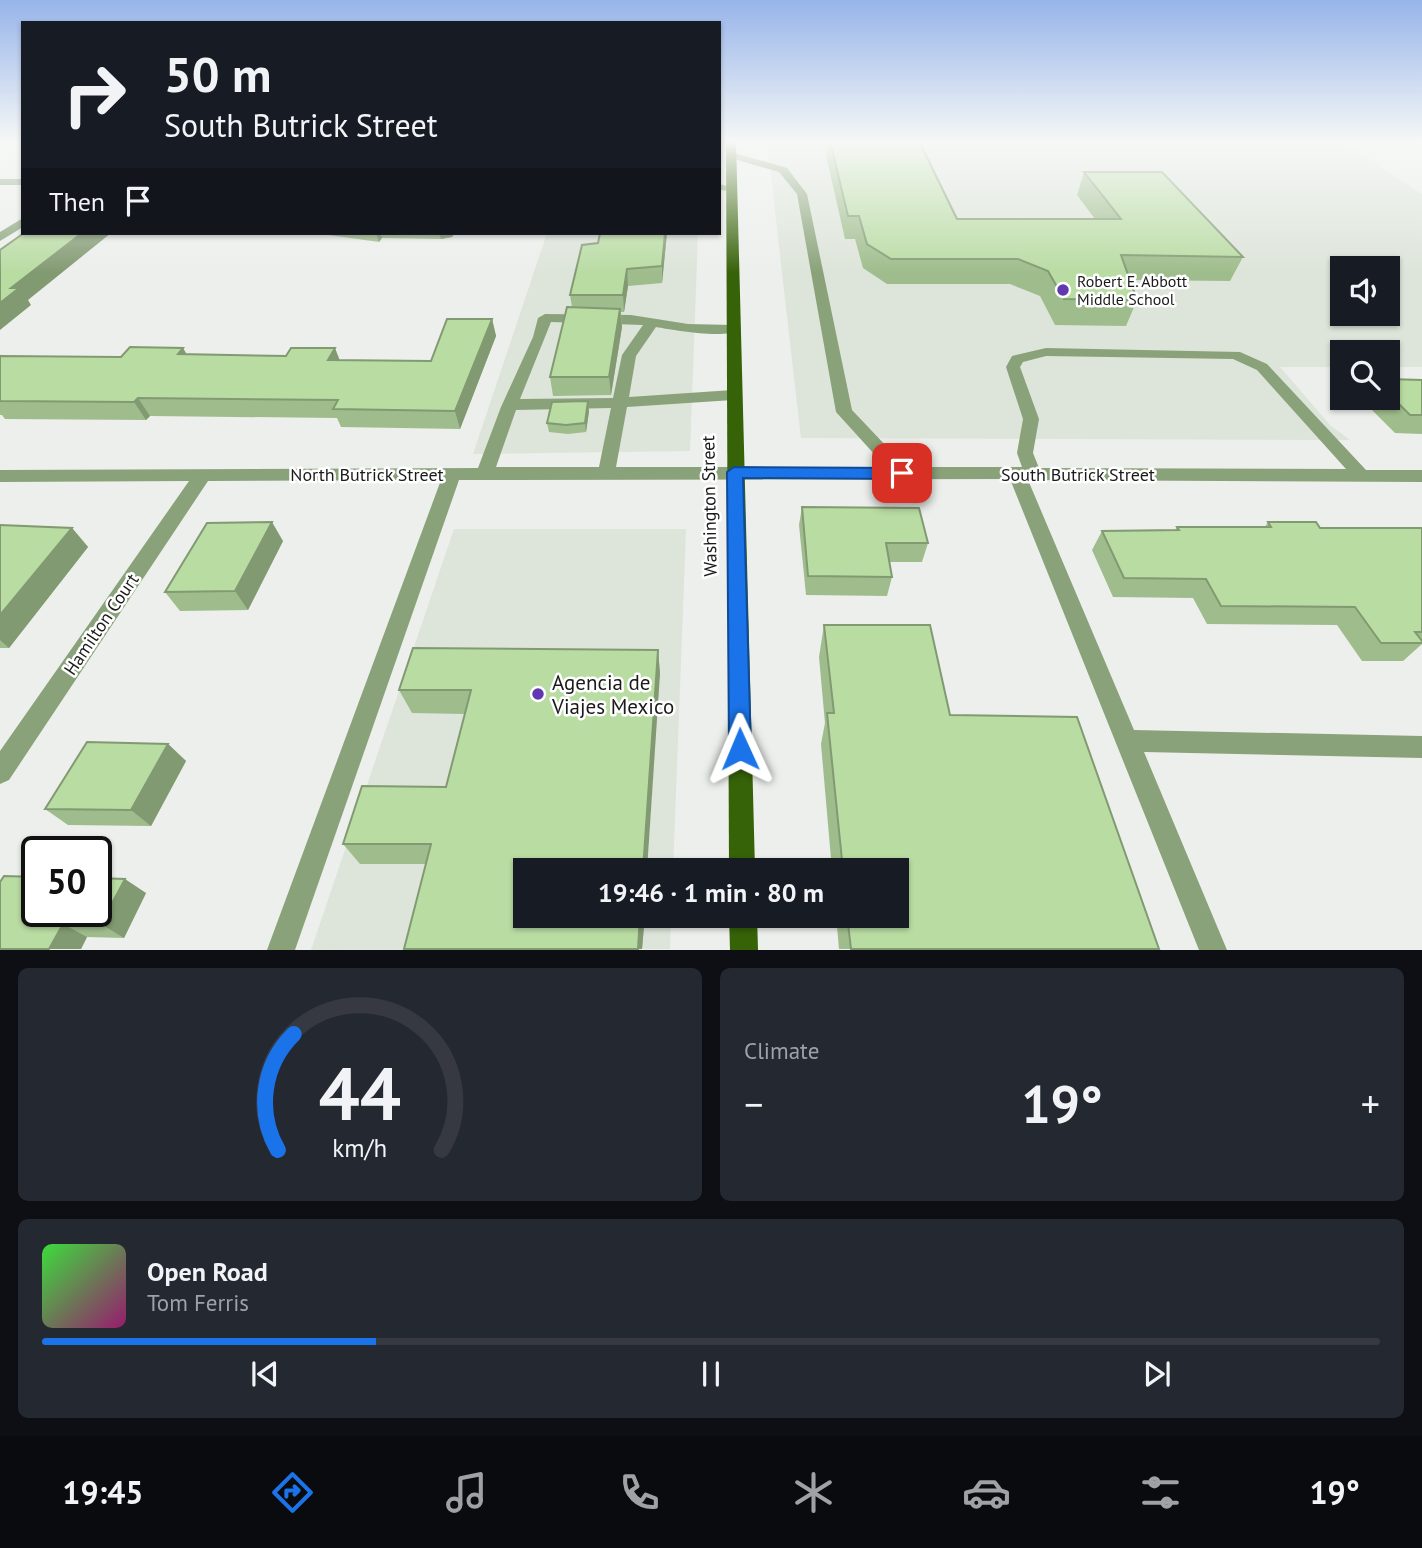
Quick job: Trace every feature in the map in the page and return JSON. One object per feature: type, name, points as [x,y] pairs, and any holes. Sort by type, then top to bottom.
[{"type":"main road","name":"Washington Street","points":[[725,188],[733,329],[742,858]]},
{"type":"main road","points":[[743,928],[744,950]]},
{"type":"street","points":[[795,185],[802,194],[844,412],[902,473]]},
{"type":"street","points":[[0,237],[21,222]]},
{"type":"street","points":[[485,473],[509,407],[540,337],[544,318],[631,319],[688,328],[733,329]]},
{"type":"street","points":[[606,473],[629,355],[651,324]]},
{"type":"street","points":[[1213,950],[1127,741],[1025,474],[1026,434],[1031,419],[1013,368],[1017,359],[1046,352],[1235,355],[1262,367],[1362,476]]},
{"type":"street","points":[[509,407],[522,404],[620,403],[733,395]]},
{"type":"street","name":"South Butrick Street","points":[[734,472],[1422,476]]},
{"type":"street","name":"North Butrick Street","points":[[0,475],[734,472]]},
{"type":"street","points":[[281,950],[452,474]]},
{"type":"street","name":"Hamilton Court","points":[[0,772],[202,476]]},
{"type":"street","points":[[1127,741],[1422,747]]},
{"type":"shaded area","name":"Robert E. Abbott Middle School","points":[[772,185],[1409,185],[1422,194],[1422,367],[1400,367],[1400,340],[1330,340],[1330,367],[1280,367],[1330,425],[1350,440],[801,438]]},
{"type":"shaded area","points":[[546,235],[698,235],[690,451],[473,454]]},
{"type":"shaded area","points":[[454,529],[686,529],[673,858],[513,858],[513,928],[671,928],[670,949],[311,950]]},
{"type":"building","points":[[841,185],[941,185],[957,219],[1121,219],[1094,185],[1175,185],[1243,257],[1121,255],[1137,300],[1064,299],[1048,271],[1018,259],[891,259],[867,244],[859,216],[848,216]]},
{"type":"building","points":[[21,235],[79,235],[11,288],[19,288],[0,303],[0,250]]},
{"type":"building","points":[[600,235],[665,235],[662,266],[627,269],[623,295],[570,295],[582,245],[598,243]]},
{"type":"building","points":[[567,307],[620,309],[609,377],[550,377]]},
{"type":"building","points":[[447,319],[492,319],[455,411],[333,409],[338,400],[138,398],[134,402],[0,401],[0,356],[121,357],[130,347],[183,348],[178,354],[286,356],[291,348],[335,348],[328,360],[431,361]]},
{"type":"building","points":[[1400,379],[1422,380],[1422,415],[1410,415],[1400,405]]},
{"type":"building","points":[[588,401],[585,423],[547,423],[552,402]]},
{"type":"building","points":[[802,507],[919,508],[928,543],[886,543],[892,577],[808,576]]},
{"type":"building","points":[[272,522],[235,591],[165,592],[207,523]]},
{"type":"building","points":[[1268,522],[1316,522],[1320,528],[1422,528],[1422,632],[1415,632],[1422,643],[1381,643],[1355,607],[1221,606],[1206,579],[1124,578],[1102,531],[1179,530],[1177,527],[1271,527]]},
{"type":"building","points":[[0,525],[72,528],[0,615]]},
{"type":"building","points":[[824,625],[930,625],[950,715],[1077,717],[1159,949],[851,949],[849,928],[909,928],[909,858],[842,858],[827,713],[834,713]]},
{"type":"building","points":[[413,648],[658,650],[644,858],[513,858],[513,928],[639,928],[638,949],[404,949],[431,844],[343,844],[362,786],[446,787],[471,690],[399,690]]},
{"type":"building","points":[[87,742],[168,744],[131,810],[45,809]]},
{"type":"building","points":[[4,876],[21,877],[21,927],[61,927],[49,949],[0,949],[0,882]]},
{"type":"building","points":[[112,879],[125,879],[112,903]]},
{"type":"place","name":"Robert E. Abbott Middle School","points":[[1063,290]]},
{"type":"place","name":"Agencia de Viajes Mexico","points":[[538,694]]},
{"type":"route","points":[[740,749],[734,472],[902,473]]}]
